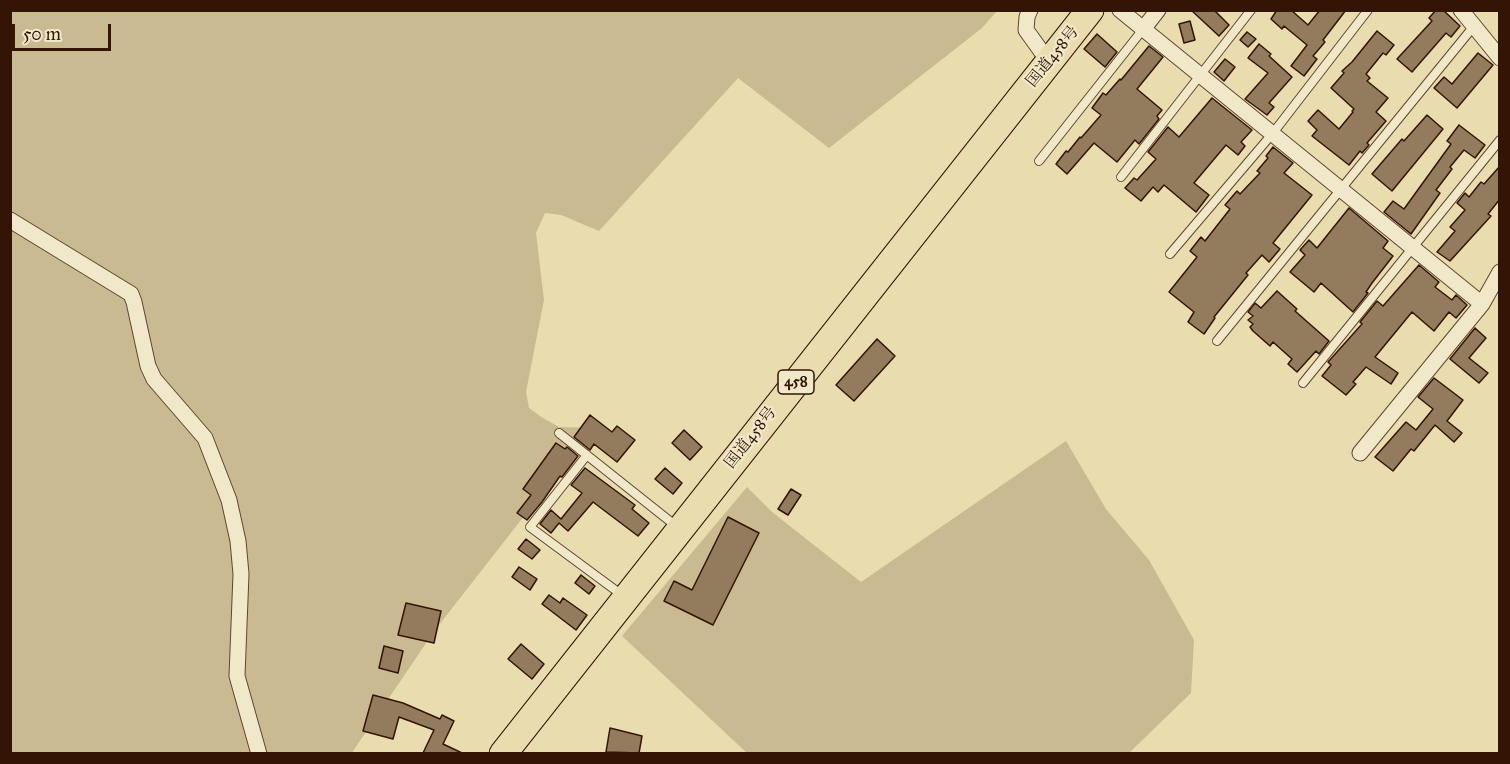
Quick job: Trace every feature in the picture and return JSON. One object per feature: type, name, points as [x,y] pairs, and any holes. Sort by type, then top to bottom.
[{"type":"highway","name":"国道458号","points":[[503,753],[1090,10]]},
{"type":"street","points":[[1030,10],[1026,30],[1049,62]]},
{"type":"street","points":[[1120,10],[1482,304]]},
{"type":"street","points":[[1144,28],[1158,10]]},
{"type":"street","points":[[1461,10],[1500,58]]},
{"type":"street","points":[[10,220],[131,294],[148,366],[154,379],[205,438],[229,500],[238,541],[241,574],[237,676],[259,753]]},
{"type":"street","points":[[1360,453],[1482,304],[1500,272]]},
{"type":"lane","points":[[1121,177],[1251,10]]},
{"type":"lane","points":[[1170,254],[1273,134],[1368,10]]},
{"type":"lane","points":[[1217,341],[1474,26]]},
{"type":"lane","points":[[1040,162],[1144,28]]},
{"type":"lane","points":[[1303,383],[1500,140]]},
{"type":"lane","points":[[559,433],[680,529]]},
{"type":"lane","points":[[587,455],[530,527],[626,598]]},
{"type":"shaded area","points":[[10,11],[997,11],[982,28],[829,148],[738,78],[599,231],[561,215],[545,213],[536,233],[544,300],[526,392],[529,408],[559,427],[593,428],[435,630],[351,754],[11,753]]},
{"type":"shaded area","points":[[1066,441],[1106,509],[1149,560],[1194,640],[1191,693],[1129,753],[748,754],[622,636],[747,487],[772,512],[861,582]]},
{"type":"building","points":[[1191,10],[1214,10],[1229,25],[1219,36]]},
{"type":"building","points":[[1277,10],[1291,10],[1308,25],[1320,10],[1346,10],[1323,40],[1325,42],[1313,56],[1317,59],[1304,76],[1291,66],[1307,45],[1284,26],[1282,29],[1271,19]]},
{"type":"building","points":[[1436,10],[1443,10],[1460,26],[1451,37],[1446,33],[1412,72],[1397,59],[1432,21],[1429,18]]},
{"type":"building","points":[[1190,21],[1195,40],[1184,43],[1179,24]]},
{"type":"building","points":[[1377,31],[1394,45],[1386,55],[1383,53],[1366,74],[1370,78],[1367,81],[1388,98],[1376,112],[1386,121],[1367,143],[1369,145],[1362,153],[1360,151],[1349,165],[1312,136],[1317,130],[1308,121],[1318,110],[1339,129],[1353,112],[1354,109],[1331,88],[1344,73],[1342,71]]},
{"type":"building","points":[[1247,32],[1256,39],[1248,47],[1240,40]]},
{"type":"building","points":[[1097,34],[1117,52],[1105,67],[1084,49]]},
{"type":"building","points":[[1259,44],[1292,77],[1269,103],[1274,107],[1267,115],[1245,99],[1268,73],[1248,58]]},
{"type":"building","points":[[1149,46],[1163,57],[1137,89],[1162,110],[1157,116],[1159,119],[1139,144],[1135,140],[1117,162],[1094,143],[1067,174],[1056,164],[1101,115],[1092,108],[1103,93],[1106,95],[1121,80]]},
{"type":"building","points":[[1478,53],[1493,65],[1457,108],[1434,88],[1444,77],[1452,84]]},
{"type":"building","points":[[1225,59],[1235,67],[1224,81],[1214,72]]},
{"type":"building","points":[[1212,98],[1252,130],[1241,142],[1245,146],[1238,155],[1226,145],[1194,183],[1209,195],[1196,212],[1164,185],[1158,192],[1153,187],[1141,201],[1125,188],[1134,178],[1137,180],[1156,159],[1148,152],[1168,127],[1179,137]]},
{"type":"building","points":[[1427,115],[1443,129],[1392,191],[1372,174],[1402,139],[1404,141]]},
{"type":"building","points":[[1459,125],[1485,145],[1475,158],[1464,150],[1450,167],[1452,169],[1436,190],[1440,193],[1411,234],[1384,212],[1393,201],[1404,209],[1451,144],[1447,141]]},
{"type":"building","points":[[1273,147],[1293,163],[1284,173],[1312,195],[1273,243],[1280,249],[1269,262],[1262,255],[1246,273],[1248,275],[1214,317],[1204,334],[1188,322],[1194,312],[1169,292],[1197,257],[1190,251],[1201,237],[1205,241],[1230,209],[1225,205],[1237,191],[1240,194],[1260,173],[1257,171],[1268,158],[1266,156]]},
{"type":"building","points":[[1500,166],[1500,199],[1488,214],[1491,216],[1450,261],[1437,252],[1455,231],[1450,227],[1465,210],[1457,203],[1465,193],[1469,197],[1481,182],[1484,184]]},
{"type":"building","points":[[1349,208],[1388,241],[1383,248],[1393,256],[1353,312],[1321,283],[1314,292],[1290,272],[1305,255],[1300,250],[1309,240],[1317,248]]},
{"type":"building","points":[[1419,265],[1439,282],[1435,287],[1452,300],[1456,295],[1467,305],[1456,318],[1449,312],[1434,331],[1412,312],[1375,357],[1398,373],[1391,384],[1366,367],[1353,382],[1356,384],[1346,395],[1322,376],[1331,365],[1328,362],[1362,324],[1360,322],[1377,301],[1383,306]]},
{"type":"building","points":[[1277,291],[1297,309],[1295,311],[1329,341],[1319,354],[1316,351],[1297,372],[1288,364],[1292,359],[1273,342],[1270,346],[1253,331],[1250,327],[1253,324],[1248,320],[1253,316],[1248,312],[1255,303],[1261,308]]},
{"type":"building","points":[[1475,328],[1486,338],[1469,358],[1488,373],[1479,383],[1450,359]]},
{"type":"building","points":[[877,339],[895,356],[854,401],[836,385]]},
{"type":"building","points":[[1434,378],[1463,400],[1447,421],[1462,433],[1454,442],[1435,425],[1414,451],[1411,449],[1393,471],[1375,457],[1406,422],[1416,430],[1433,409],[1418,397]]},
{"type":"building","points":[[590,415],[612,432],[617,426],[635,440],[617,462],[594,444],[590,450],[574,437]]},
{"type":"building","points":[[684,430],[702,447],[690,460],[672,443]]},
{"type":"building","points":[[556,443],[565,449],[567,447],[578,456],[527,520],[517,513],[531,495],[523,489]]},
{"type":"building","points":[[585,468],[635,505],[632,509],[649,523],[638,536],[593,502],[568,531],[559,523],[551,533],[540,524],[551,510],[561,519],[582,493],[571,485]]},
{"type":"building","points":[[665,468],[682,483],[673,494],[655,479]]},
{"type":"building","points":[[791,489],[801,495],[788,515],[778,509]]},
{"type":"building","points":[[728,517],[759,533],[713,625],[664,601],[674,581],[692,590]]},
{"type":"building","points":[[526,539],[540,550],[532,559],[518,549]]},
{"type":"building","points":[[519,567],[537,579],[530,590],[512,577]]},
{"type":"building","points":[[581,575],[595,586],[589,594],[575,583]]},
{"type":"building","points":[[549,595],[560,603],[563,598],[587,615],[576,630],[542,604]]},
{"type":"building","points":[[406,603],[441,611],[434,643],[398,635]]},
{"type":"building","points":[[521,644],[544,664],[532,679],[508,659]]},
{"type":"building","points":[[384,646],[403,651],[398,673],[379,668]]},
{"type":"building","points":[[373,695],[403,703],[440,719],[442,715],[454,721],[443,744],[462,753],[423,753],[434,730],[399,717],[393,739],[363,731]]},
{"type":"building","points":[[610,728],[642,736],[639,753],[606,752]]}]
